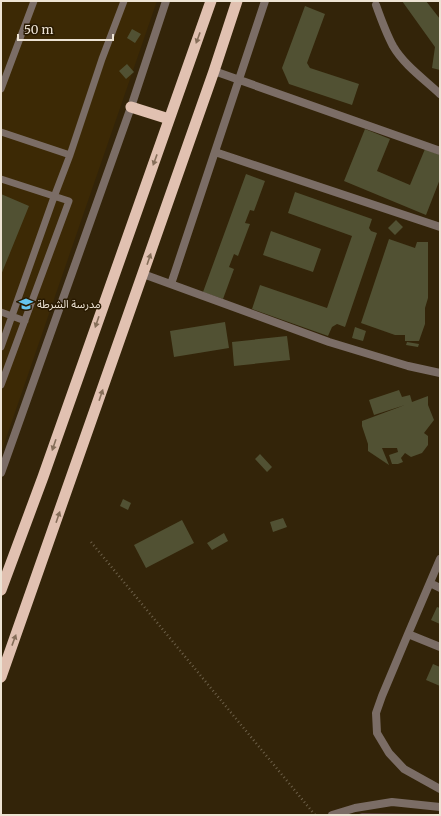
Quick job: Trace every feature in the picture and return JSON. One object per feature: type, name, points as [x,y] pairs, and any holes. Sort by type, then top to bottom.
[{"type":"highway","points":[[1,590],[43,477],[211,1]]},
{"type":"highway","points":[[1,677],[214,71],[237,1]]},
{"type":"highway","points":[[131,107],[169,119]]},
{"type":"street","points":[[1,473],[131,107],[166,1]]},
{"type":"street","points":[[171,284],[265,1]]},
{"type":"street","points":[[376,6],[397,53],[440,94]]},
{"type":"street","points":[[214,71],[440,151]]},
{"type":"street","points":[[215,152],[440,226]]},
{"type":"street","points":[[143,274],[329,342],[408,366],[440,373]]},
{"type":"street","points":[[440,559],[376,713],[377,733],[389,753],[404,769],[440,789]]},
{"type":"street","points":[[430,583],[440,588]]},
{"type":"street","points":[[408,634],[440,647]]},
{"type":"street","points":[[332,815],[354,808],[392,802],[440,807]]},
{"type":"lane","points":[[1,90],[34,1]]},
{"type":"lane","points":[[1,347],[70,155],[102,59],[124,1]]},
{"type":"lane","points":[[1,132],[70,155]]},
{"type":"lane","points":[[1,179],[69,201],[1,385]]},
{"type":"lane","points":[[1,312],[25,321]]},
{"type":"path","points":[[91,542],[315,815]]},
{"type":"shaded area","name":"مدرسة الشرطة","points":[[1,1],[157,1],[1,453]]},
{"type":"shaded area","points":[[362,813],[423,814],[435,815],[356,815]]},
{"type":"building","points":[[402,1],[426,1],[440,19],[440,70],[432,68],[435,47]]},
{"type":"building","points":[[305,6],[325,14],[307,63],[310,68],[359,84],[352,105],[289,84],[282,68]]},
{"type":"building","points":[[132,29],[141,34],[135,43],[127,38]]},
{"type":"building","points":[[127,64],[134,72],[126,79],[119,71]]},
{"type":"building","points":[[365,129],[390,139],[377,171],[410,185],[425,149],[440,155],[440,179],[426,215],[344,181]]},
{"type":"building","points":[[246,174],[265,181],[254,211],[250,210],[245,223],[250,224],[238,256],[234,254],[229,267],[234,269],[223,299],[203,292]]},
{"type":"building","points":[[295,192],[372,219],[369,228],[371,231],[377,233],[345,327],[337,324],[332,327],[328,336],[252,309],[260,285],[327,308],[352,236],[288,213]]},
{"type":"building","points":[[1,194],[29,206],[1,275]]},
{"type":"building","points":[[396,220],[403,227],[395,235],[388,228]]},
{"type":"building","points":[[271,231],[321,249],[313,272],[263,255]]},
{"type":"building","points":[[389,239],[415,248],[417,242],[428,242],[428,298],[425,308],[425,324],[419,341],[405,341],[405,335],[395,335],[361,323]]},
{"type":"building","points":[[225,322],[229,348],[174,357],[170,331]]},
{"type":"building","points":[[355,327],[366,331],[363,341],[352,338]]},
{"type":"building","points":[[287,336],[290,360],[234,366],[232,342]]},
{"type":"building","points":[[407,342],[419,344],[418,347],[406,345]]},
{"type":"building","points":[[399,390],[402,397],[410,395],[412,402],[428,396],[428,405],[434,420],[424,433],[428,436],[428,445],[422,453],[411,457],[405,453],[401,458],[403,462],[392,464],[389,455],[398,452],[397,448],[382,448],[389,465],[368,451],[368,444],[362,426],[362,421],[405,405],[374,415],[369,400]]},
{"type":"building","points":[[260,454],[272,467],[267,472],[255,459]]},
{"type":"building","points":[[123,499],[131,503],[128,510],[120,506]]},
{"type":"building","points":[[283,518],[287,527],[273,532],[270,522]]},
{"type":"building","points":[[182,520],[194,543],[146,568],[134,545]]},
{"type":"building","points":[[224,533],[228,541],[212,550],[207,543]]},
{"type":"building","points":[[437,607],[440,608],[440,624],[431,620]]},
{"type":"building","points":[[433,664],[440,667],[440,686],[426,680]]},
{"type":"place","name":"مدرسة الشرطة","points":[[26,304]]}]
